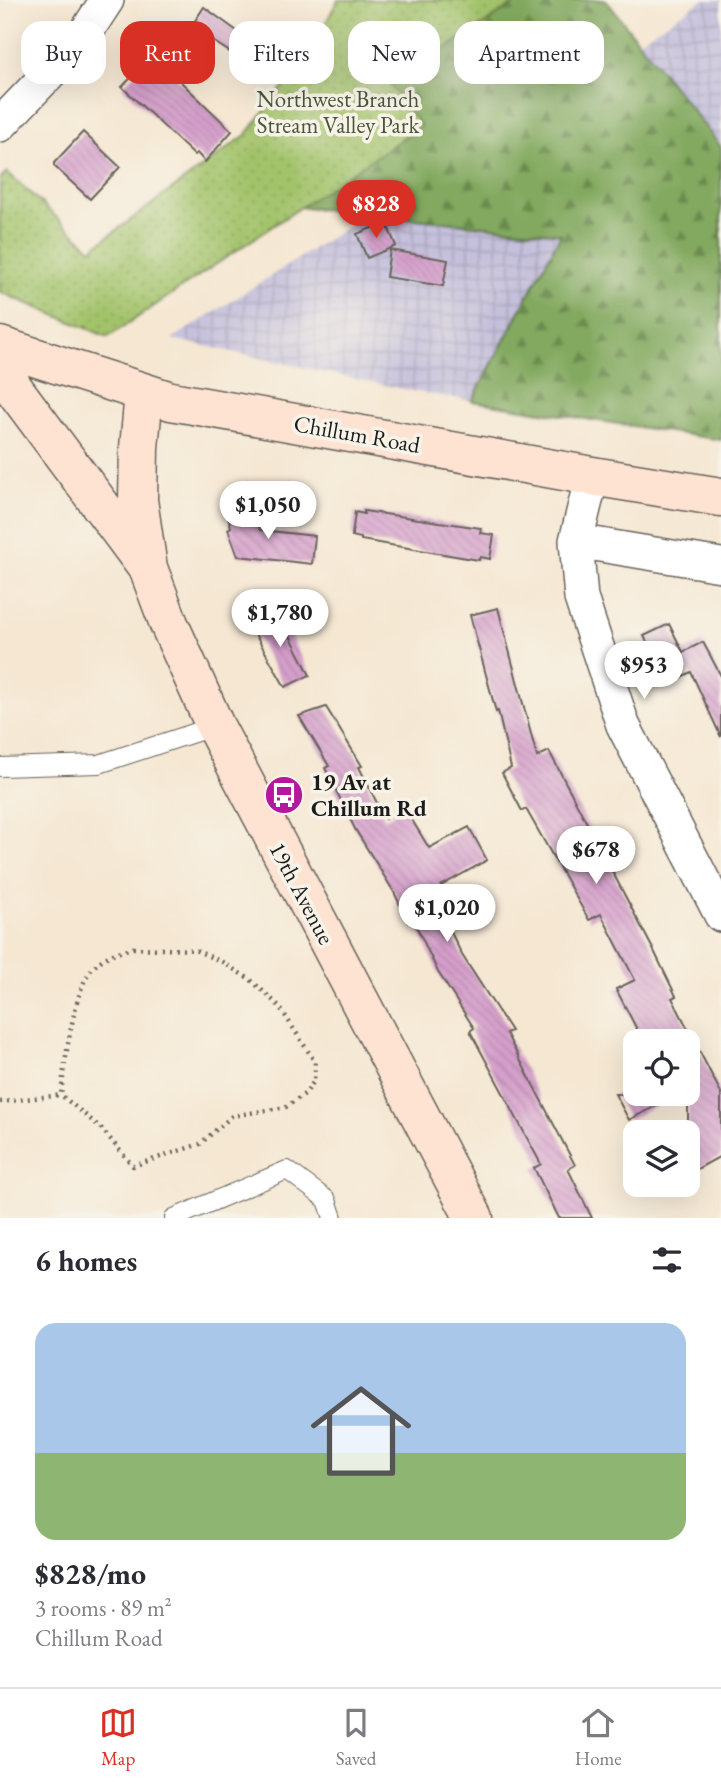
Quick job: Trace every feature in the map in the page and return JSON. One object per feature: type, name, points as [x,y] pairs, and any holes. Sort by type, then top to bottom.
[{"type":"main road","name":"Chillum Road","points":[[0,346],[171,401],[721,497]]},
{"type":"main road","points":[[0,366],[14,389],[148,568]]},
{"type":"main road","name":"19th Avenue","points":[[144,393],[138,500],[148,568],[169,624],[215,726],[474,1218]]},
{"type":"street","points":[[0,125],[81,40],[107,0]]},
{"type":"street","points":[[592,476],[576,541],[581,598],[623,725],[721,915]]},
{"type":"street","points":[[576,541],[721,565]]},
{"type":"lane","points":[[0,767],[99,764],[215,726]]},
{"type":"lane","points":[[174,1218],[287,1170],[327,1200],[333,1218]]},
{"type":"path","points":[[0,1102],[61,1095],[101,1128],[133,1166],[200,1144],[232,1116],[286,1107],[306,1093],[314,1081],[315,1062],[279,1006],[251,981],[222,962],[195,950],[133,948],[110,954],[89,971],[72,1022],[61,1095]]},
{"type":"shaded area","points":[[703,0],[721,0],[721,440],[417,392],[172,339],[571,84],[604,84],[604,63]]},
{"type":"green space","name":"Northwest Branch Stream Valley Park","points":[[338,0],[520,0],[488,21],[454,21],[454,43],[440,52],[440,21],[348,21],[348,84],[392,84],[421,126],[108,337],[0,292],[0,179],[7,172],[91,249],[247,134],[285,84],[334,84],[334,21],[327,21]]},
{"type":"green space","points":[[520,0],[606,0],[721,147],[721,440],[472,401],[561,234],[300,207],[421,126],[389,85],[440,84],[440,52],[454,43],[454,84],[604,84],[604,21],[488,21]]},
{"type":"building","points":[[204,7],[229,25],[229,52],[215,42],[215,21],[195,21]]},
{"type":"building","points":[[125,84],[183,84],[232,131],[205,162],[197,153],[194,155],[122,87]]},
{"type":"building","points":[[83,132],[120,167],[90,199],[54,166]]},
{"type":"building","points":[[386,222],[396,246],[367,258],[357,234]]},
{"type":"building","points":[[390,250],[448,260],[443,286],[386,277]]},
{"type":"building","points":[[252,507],[260,530],[315,536],[312,564],[238,556],[228,529],[231,527],[228,516]]},
{"type":"building","points":[[364,511],[481,528],[480,533],[494,535],[490,559],[480,557],[479,560],[361,540],[352,536],[355,512],[364,514]]},
{"type":"building","points":[[498,608],[537,757],[549,751],[654,951],[676,996],[672,998],[688,1029],[637,1029],[616,989],[635,980],[601,914],[589,920],[526,809],[522,811],[502,773],[511,768],[498,711],[496,712],[470,615]]},
{"type":"building","points":[[277,610],[310,675],[285,687],[250,625]]},
{"type":"building","points":[[669,624],[683,652],[703,642],[721,676],[721,737],[691,672],[667,684],[644,636]]},
{"type":"building","points":[[326,707],[362,766],[359,767],[385,819],[404,807],[429,848],[469,827],[487,860],[441,886],[445,894],[435,899],[462,955],[511,1031],[506,1033],[575,1165],[568,1169],[592,1218],[559,1218],[534,1168],[541,1164],[470,1031],[474,1028],[438,972],[413,919],[408,922],[394,892],[355,829],[325,768],[329,766],[299,716]]},
{"type":"building","points":[[700,1052],[721,1093],[721,1156],[700,1167],[700,1120],[688,1120],[688,1106],[700,1106]]},
{"type":"building","points":[[615,1094],[623,1094],[623,1106],[656,1106],[629,1120]]},
{"type":"place","name":"19 Av at Chillum Rd","points":[[284,795]]}]
